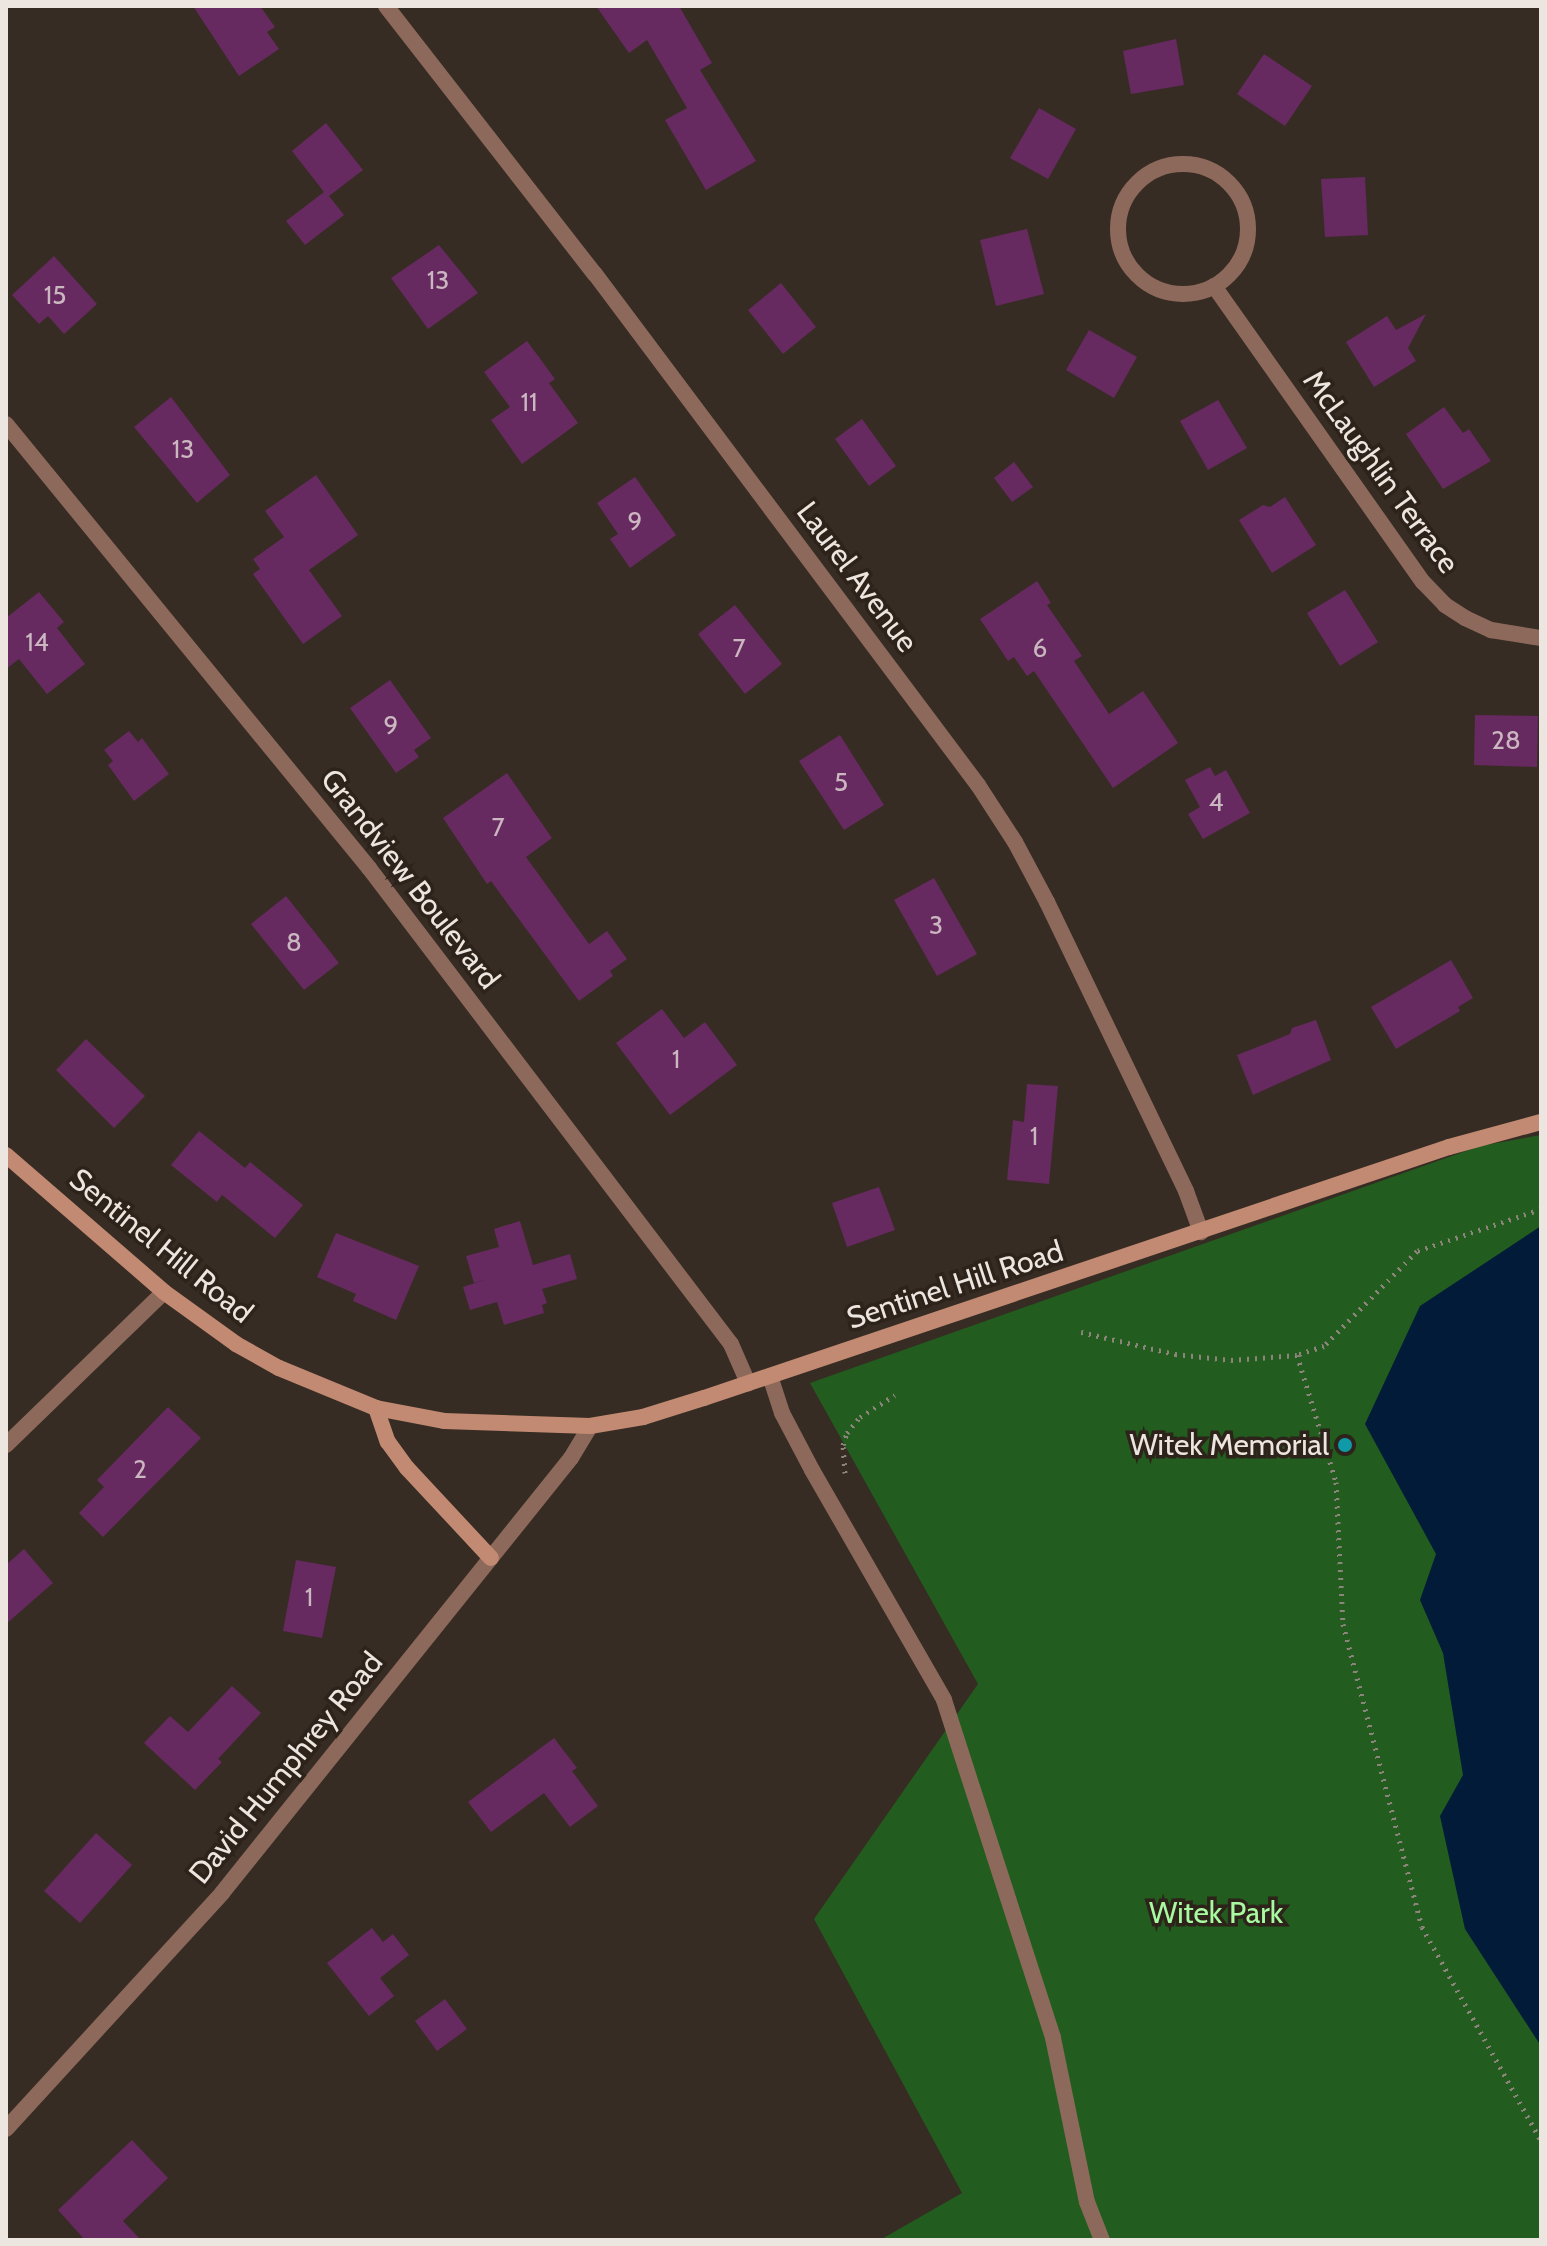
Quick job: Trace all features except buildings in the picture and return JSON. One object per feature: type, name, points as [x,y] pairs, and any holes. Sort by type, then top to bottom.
[{"type":"main road","name":"Sentinel Hill Road","points":[[6,1155],[164,1292],[236,1344],[279,1368],[376,1408],[481,1425],[590,1426],[643,1417],[1449,1147],[1541,1122]]},
{"type":"main road","points":[[376,1408],[388,1442],[407,1468],[491,1558]]},
{"type":"street","name":"Laurel Avenue","points":[[386,6],[595,274],[978,785],[1015,842],[1047,902],[1186,1191],[1201,1232]]},
{"type":"street","points":[[1175,164],[1197,165],[1218,173],[1235,189],[1245,208],[1248,231],[1244,253],[1232,272],[1214,286],[1195,293],[1174,294],[1155,288],[1137,276],[1125,260],[1118,231],[1123,201],[1135,184],[1153,170],[1175,164]]},
{"type":"street","name":"McLaughlin Terrace","points":[[1214,286],[1423,582],[1445,605],[1465,618],[1491,630],[1541,638]]},
{"type":"street","name":"Grandview Boulevard","points":[[6,424],[378,880],[731,1344],[748,1383]]},
{"type":"street","points":[[6,1445],[164,1292]]},
{"type":"street","points":[[770,1376],[782,1413],[944,1700],[1053,2038],[1087,2202],[1102,2240]]},
{"type":"street","name":"David Humphrey Road","points":[[6,2129],[222,1893],[571,1458],[590,1426]]},
{"type":"path","points":[[1081,1332],[1175,1354],[1231,1360],[1297,1355],[1324,1346],[1417,1251],[1541,1209]]},
{"type":"path","points":[[1297,1355],[1336,1482],[1343,1624],[1422,1927],[1541,2141]]},
{"type":"path","points":[[829,1500],[843,1488],[843,1445],[847,1433],[860,1417],[895,1395]]},
{"type":"green space","name":"Witek Park","points":[[1541,1135],[1541,2240],[880,2240],[962,2193],[814,1919],[978,1684],[810,1383],[1480,1146]]},
{"type":"water","points":[[1541,1226],[1541,2046],[1465,1929],[1440,1816],[1463,1775],[1443,1653],[1420,1600],[1436,1554],[1365,1424],[1420,1306]]},
{"type":"place","name":"Witek Memorial","points":[[1345,1445]]}]
